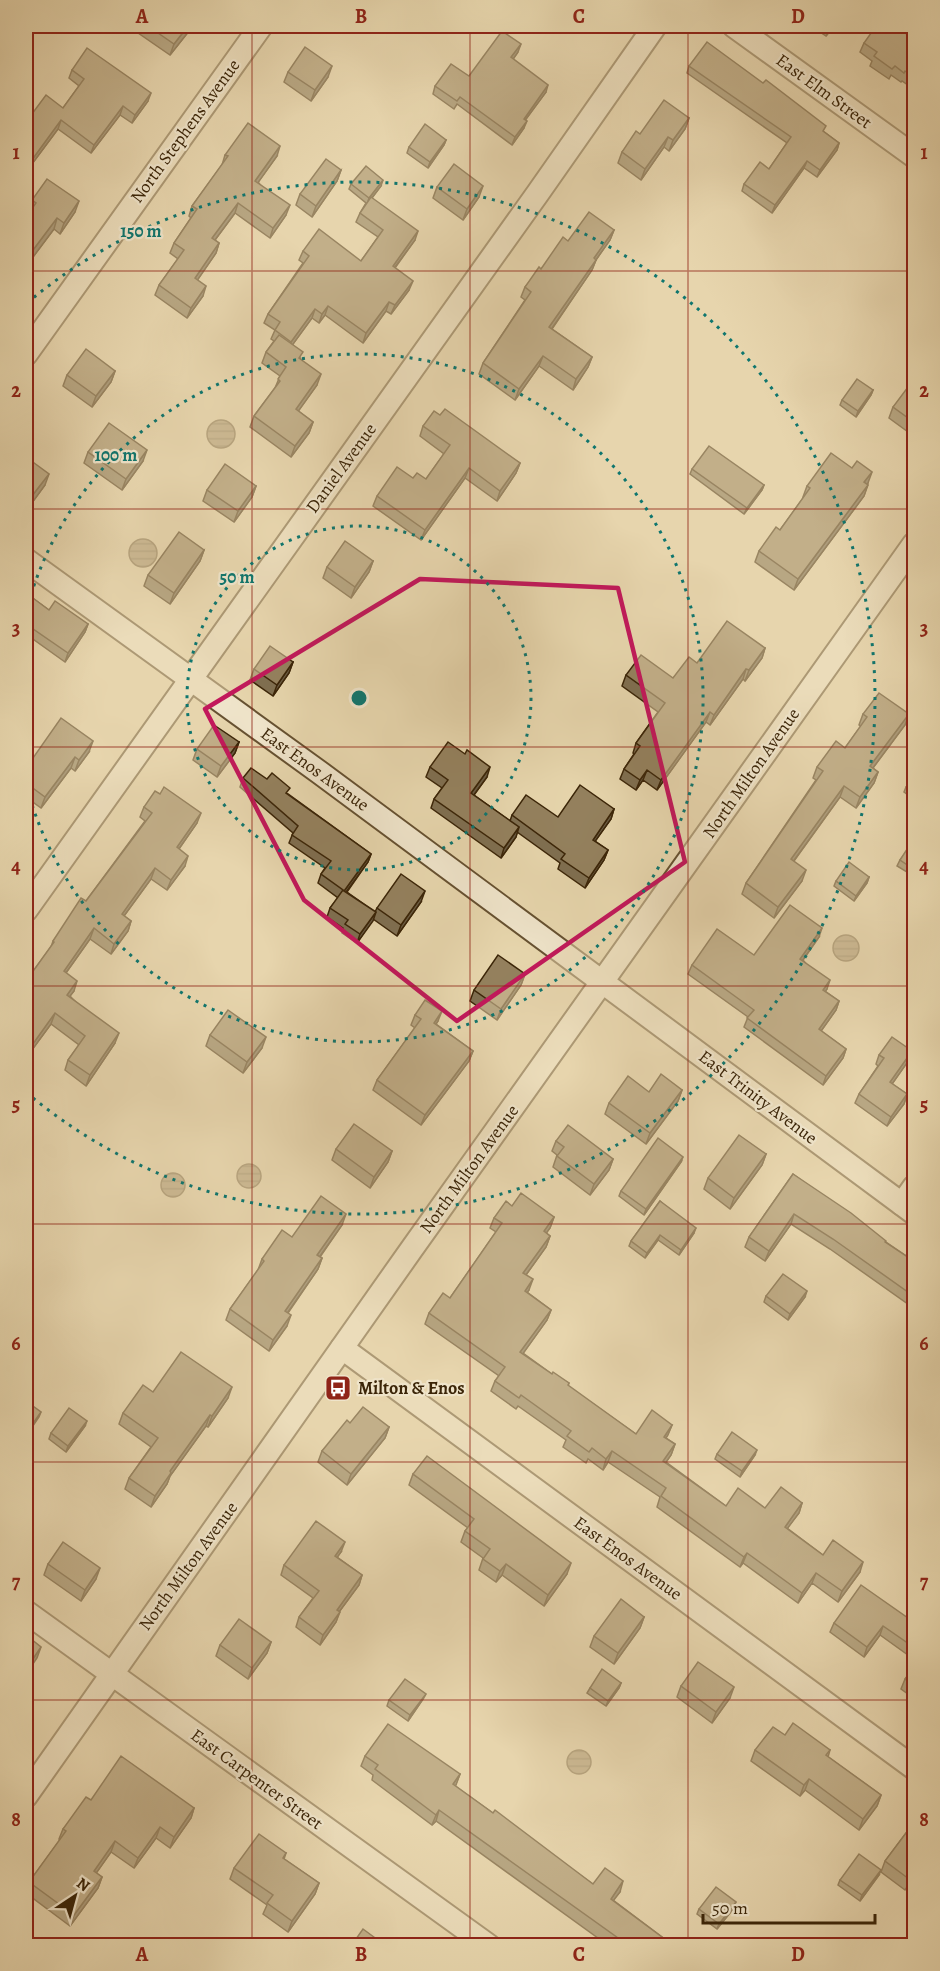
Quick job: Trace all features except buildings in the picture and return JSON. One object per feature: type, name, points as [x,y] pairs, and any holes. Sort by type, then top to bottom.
[{"type":"street","name":"North Stephens Avenue","points":[[26,354],[261,26]]},
{"type":"street","name":"Daniel Avenue","points":[[26,910],[655,26]]},
{"type":"street","name":"East Elm Street","points":[[734,26],[915,156]]},
{"type":"street","name":"North Milton Avenue","points":[[26,1796],[915,544]]},
{"type":"street","name":"East Enos Avenue","points":[[26,560],[603,982]]},
{"type":"street","name":"East Trinity Avenue","points":[[603,982],[910,1201]]},
{"type":"street","name":"East Enos Avenue","points":[[342,1348],[915,1768]]},
{"type":"street","name":"East Carpenter Street","points":[[26,1612],[489,1946]]},
{"type":"highlighted area","points":[[420,579],[618,588],[685,862],[457,1021],[304,900],[205,709]]},
{"type":"shaded area","points":[[221,420],[231,424],[235,434],[231,444],[221,448],[211,444],[207,434],[211,424]]},
{"type":"shaded area","points":[[143,539],[153,543],[157,553],[153,563],[143,567],[133,563],[129,553],[133,543]]},
{"type":"shaded area","points":[[846,935],[855,939],[859,948],[855,957],[846,961],[837,957],[833,948],[837,939]]},
{"type":"shaded area","points":[[249,1164],[258,1167],[261,1176],[258,1185],[249,1188],[240,1185],[237,1176],[240,1167]]},
{"type":"shaded area","points":[[173,1173],[182,1176],[185,1185],[182,1194],[173,1197],[164,1194],[161,1185],[164,1176]]},
{"type":"shaded area","points":[[579,1750],[588,1753],[591,1762],[588,1771],[579,1774],[570,1771],[567,1762],[570,1753]]},
{"type":"place","name":"Milton & Enos","points":[[338,1388]]}]
